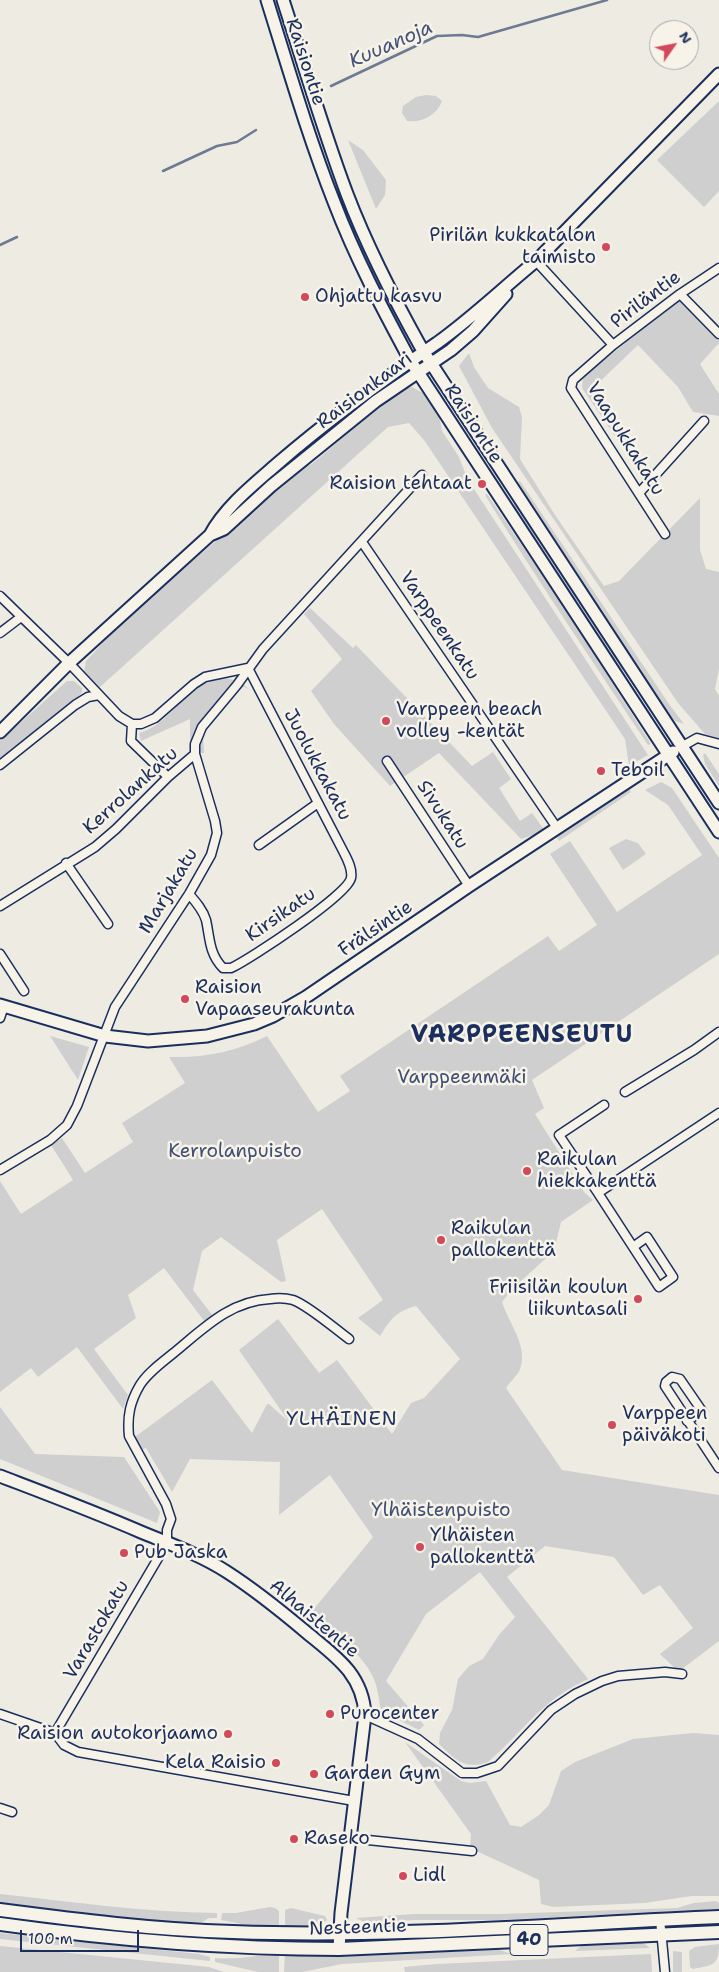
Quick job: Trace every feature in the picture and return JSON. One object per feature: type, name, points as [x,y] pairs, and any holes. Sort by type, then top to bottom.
[{"type":"main road","name":"Raisiontie","points":[[267,0],[334,203],[360,264],[410,360],[719,832]]},
{"type":"main road","name":"Raisiontie","points":[[282,0],[348,196],[383,274],[423,351],[719,803]]},
{"type":"main road","name":"Raisionkaari","points":[[0,732],[69,663],[210,535],[224,529],[271,486],[376,401],[451,350],[473,331],[534,263],[719,74]]},
{"type":"main road","name":"Raisionkaari","points":[[210,535],[217,521],[262,477],[352,402],[474,314],[516,276],[534,263]]},
{"type":"main road","name":"Frälsintie","points":[[2,1006],[105,1036],[148,1041],[167,1041],[207,1036],[254,1024],[306,998],[469,886],[681,747]]},
{"type":"main road","name":"Alhaistentie","points":[[0,1476],[167,1542],[199,1556],[227,1572],[293,1621],[340,1660],[356,1682],[362,1692],[365,1715],[339,1949]]},
{"type":"main road","name":"Nesteentie","points":[[0,1910],[170,1929],[232,1932],[340,1933],[452,1930],[719,1917]]},
{"type":"main road","name":"Nesteentie","points":[[0,1924],[170,1944],[339,1949],[719,1932]]},
{"type":"street","name":"Piriläntie","points":[[534,263],[613,345],[680,294],[719,268]]},
{"type":"street","points":[[680,294],[719,334]]},
{"type":"street","name":"Vaapukkakatu","points":[[613,345],[573,380],[572,388],[665,534]]},
{"type":"street","points":[[640,492],[704,421]]},
{"type":"street","name":"Kerrolankatu","points":[[0,906],[105,838],[168,777],[195,754],[195,744],[202,727],[237,685],[248,668],[422,475]]},
{"type":"street","name":"Varppeenkatu","points":[[362,542],[557,828]]},
{"type":"street","points":[[0,596],[69,663],[119,716],[132,724],[131,741],[168,777]]},
{"type":"street","points":[[0,633],[21,617]]},
{"type":"street","name":"Kerrolankatu","points":[[132,724],[141,724],[155,718],[204,677],[248,668]]},
{"type":"street","name":"Juolukkakatu","points":[[248,668],[347,860],[351,869],[351,879]]},
{"type":"street","points":[[0,764],[75,705],[88,697],[99,695]]},
{"type":"street","points":[[681,747],[697,738],[719,744]]},
{"type":"street","name":"Marjakatu","points":[[0,1170],[50,1140],[67,1125],[77,1106],[115,1007],[189,894],[211,854],[217,833],[212,809],[195,754]]},
{"type":"street","name":"Sivukatu","points":[[387,761],[469,886]]},
{"type":"street","points":[[259,845],[318,803]]},
{"type":"street","points":[[66,863],[108,924]]},
{"type":"street","name":"Kirsikatu","points":[[189,894],[202,910],[206,920],[212,953],[223,968],[231,968],[328,903],[346,887],[351,879]]},
{"type":"street","points":[[0,954],[24,990]]},
{"type":"street","points":[[0,1018],[2,1006]]},
{"type":"street","points":[[625,1092],[694,1050],[719,1032]]},
{"type":"street","points":[[604,1105],[559,1135],[659,1287],[673,1278],[647,1238],[633,1247]]},
{"type":"street","points":[[598,1194],[719,1113]]},
{"type":"street","points":[[167,1542],[167,1530],[171,1519],[166,1504],[129,1436],[129,1410],[142,1382],[211,1321],[228,1310],[246,1302],[261,1299],[292,1300],[309,1310],[348,1340]]},
{"type":"street","points":[[687,1421],[702,1411],[680,1379],[672,1378],[666,1382],[665,1386],[687,1421],[719,1468]]},
{"type":"street","name":"Varastokatu","points":[[55,1733],[167,1542]]},
{"type":"street","points":[[365,1715],[418,1739],[462,1773],[477,1772],[498,1766],[551,1710],[575,1694],[602,1681],[618,1676],[657,1672],[682,1674]]},
{"type":"street","points":[[0,1714],[55,1733],[64,1745],[78,1752],[354,1801]]},
{"type":"street","points":[[0,1808],[12,1812]]},
{"type":"street","points":[[350,1838],[472,1852]]},
{"type":"street","points":[[660,1919],[665,1972]]},
{"type":"green space","points":[[436,96],[442,101],[440,106],[428,117],[418,121],[407,121],[402,113],[403,106],[416,97]]},
{"type":"green space","points":[[719,101],[719,191],[704,207],[657,160]]},
{"type":"green space","points":[[348,140],[363,150],[386,180],[385,195],[376,209]]},
{"type":"green space","points":[[680,299],[719,341],[700,364],[719,394],[719,416],[693,412],[678,387],[638,345],[590,391],[630,435],[621,445],[582,388],[583,377]]},
{"type":"green space","points":[[469,353],[474,367],[488,388],[519,407],[522,417],[520,459],[555,515],[604,586],[619,581],[700,498],[700,550],[706,569],[719,572],[719,669],[715,689],[719,696],[719,739],[705,734],[678,703],[492,428],[459,366]]},
{"type":"green space","points":[[412,387],[426,395],[439,415],[442,431],[459,457],[468,480],[648,755],[629,766],[625,739],[424,440],[409,423],[388,427],[100,687],[84,672],[86,661],[125,619],[301,468],[312,464],[388,399],[404,389]]},
{"type":"green space","points":[[520,481],[684,724],[675,721],[664,708],[535,513],[518,482]]},
{"type":"green space","points":[[487,494],[558,598],[651,744],[648,745],[565,621],[485,495]]},
{"type":"green space","points":[[515,505],[624,669],[622,670],[610,655],[511,507]]},
{"type":"green space","points":[[310,608],[353,648],[356,645],[472,766],[493,752],[511,779],[499,788],[520,821],[532,813],[545,831],[521,839],[439,753],[390,786],[334,724],[311,691],[342,659],[304,614]]},
{"type":"green space","points":[[217,678],[235,680],[250,690],[245,687],[239,688],[211,721],[203,735],[204,753],[190,752],[190,719],[141,741],[139,733],[155,726],[196,689]]},
{"type":"green space","points":[[67,681],[74,681],[82,688],[82,692],[77,699],[0,758],[0,741]]},
{"type":"green space","points":[[705,753],[719,774],[719,786],[705,764],[703,755]]},
{"type":"green space","points":[[661,782],[672,788],[719,858],[719,954],[532,1080],[544,1108],[535,1114],[584,1192],[593,1200],[561,1222],[554,1251],[511,1290],[502,1302],[517,1335],[522,1352],[522,1361],[518,1374],[506,1388],[562,1470],[719,1495],[719,1641],[682,1669],[677,1670],[660,1654],[693,1628],[660,1585],[643,1595],[614,1557],[545,1546],[507,1577],[588,1679],[545,1706],[488,1762],[473,1765],[466,1764],[456,1759],[439,1744],[440,1733],[452,1710],[458,1679],[469,1666],[483,1659],[499,1635],[515,1617],[480,1572],[426,1614],[386,1681],[424,1725],[419,1730],[381,1711],[373,1677],[361,1658],[309,1615],[373,1537],[330,1475],[279,1515],[280,1462],[190,1459],[172,1492],[146,1448],[140,1450],[135,1437],[212,1380],[252,1433],[267,1404],[289,1422],[239,1350],[278,1319],[319,1373],[337,1360],[392,1434],[411,1403],[424,1398],[460,1359],[416,1306],[403,1310],[395,1316],[380,1336],[358,1318],[383,1300],[322,1209],[277,1240],[286,1281],[281,1282],[221,1237],[202,1251],[193,1290],[213,1316],[205,1322],[164,1268],[128,1295],[136,1318],[94,1349],[128,1395],[123,1409],[77,1347],[38,1377],[31,1368],[0,1392],[0,1181],[21,1214],[73,1180],[51,1145],[62,1138],[85,1173],[133,1142],[122,1123],[185,1083],[169,1057],[219,1053],[255,1042],[267,1036],[318,1112],[350,1091],[340,1076],[548,936],[559,951],[597,925],[550,854],[570,841],[617,912],[702,855],[668,805],[645,790]]},
{"type":"green space","points":[[629,789],[631,792],[559,841],[556,836]]},
{"type":"green space","points":[[626,839],[638,843],[646,854],[623,870],[609,848]]},
{"type":"green space","points":[[50,1036],[89,1047],[78,1080]]},
{"type":"green space","points":[[0,1407],[35,1454],[124,1457],[160,1512],[157,1523],[0,1459]]},
{"type":"green space","points":[[693,1733],[719,1735],[719,1896],[692,1896],[644,1903],[553,1907],[541,1904],[539,1880],[470,1848],[471,1834],[405,1742],[461,1781],[470,1783],[486,1781],[510,1825],[521,1827],[539,1815],[549,1805],[561,1771],[575,1762],[633,1739]]},
{"type":"green space","points":[[0,1894],[135,1909],[217,1913],[217,1918],[209,1918],[202,1922],[168,1922],[123,1918],[0,1903]]},
{"type":"green space","points":[[716,1901],[719,1903],[719,1909],[500,1920],[415,1920],[366,1923],[356,1918],[415,1914],[500,1914],[677,1908],[694,1903]]},
{"type":"green space","points":[[270,1907],[279,1911],[279,1926],[251,1926],[221,1920],[222,1913],[236,1913]]},
{"type":"green space","points":[[291,1908],[325,1916],[327,1920],[313,1927],[285,1927],[285,1910]]},
{"type":"green space","points":[[0,1915],[217,1936],[217,1940],[192,1940],[0,1920]]},
{"type":"green space","points":[[0,1933],[199,1954],[210,1957],[210,1961],[0,1939]]},
{"type":"green space","points":[[642,1942],[650,1948],[575,1951],[585,1943]]},
{"type":"green space","points":[[719,1944],[718,1957],[714,1963],[693,1969],[690,1967],[689,1951],[695,1947]]},
{"type":"green space","points":[[0,1946],[209,1967],[224,1972],[0,1972]]},
{"type":"green space","points":[[493,1948],[512,1954],[342,1964],[302,1972],[284,1972],[285,1954],[419,1953]]},
{"type":"green space","points":[[673,1951],[682,1952],[682,1972],[673,1972]]},
{"type":"green space","points":[[279,1954],[279,1972],[258,1972],[215,1962],[215,1958]]},
{"type":"green space","points":[[651,1954],[652,1972],[405,1972],[404,1967],[437,1964]]},
{"type":"waterway","name":"Kuuanoja","points":[[331,86],[437,36],[462,35],[478,37],[607,0]]},
{"type":"waterway","points":[[163,171],[217,146],[237,142],[256,130]]},
{"type":"waterway","points":[[0,245],[17,237]]},
{"type":"place","name":"Pirilän kukkatalon taimisto","points":[[606,247]]},
{"type":"place","name":"Ohjattu kasvu","points":[[305,297]]},
{"type":"place","name":"Raision tehtaat","points":[[482,484]]},
{"type":"place","name":"Varppeen beach volley -kentät","points":[[386,721]]},
{"type":"place","name":"Teboil","points":[[601,771]]},
{"type":"place","name":"Raision Vapaaseurakunta","points":[[185,999]]},
{"type":"place","name":"Raikulan hiekkakenttä","points":[[527,1171]]},
{"type":"place","name":"Raikulan pallokenttä","points":[[441,1240]]},
{"type":"place","name":"Friisilän koulun liikuntasali","points":[[638,1299]]},
{"type":"place","name":"Varppeen päiväkoti","points":[[612,1425]]},
{"type":"place","name":"Ylhäisten pallokenttä","points":[[420,1547]]},
{"type":"place","name":"Pub Jaska","points":[[124,1553]]},
{"type":"place","name":"Purocenter","points":[[330,1714]]},
{"type":"place","name":"Raision autokorjaamo","points":[[228,1734]]},
{"type":"place","name":"Kela Raisio","points":[[276,1763]]},
{"type":"place","name":"Garden Gym","points":[[314,1774]]},
{"type":"place","name":"Raseko","points":[[294,1839]]},
{"type":"place","name":"Lidl","points":[[403,1876]]},
{"type":"district","name":"VARPPEENSEUTU","points":[[522,1036]]},
{"type":"district","name":"YLHÄINEN","points":[[342,1420]]},
{"type":"park label","name":"Varppeenmäki","points":[[462,1078]]},
{"type":"park label","name":"Kerrolanpuisto","points":[[235,1152]]},
{"type":"park label","name":"Ylhäistenpuisto","points":[[441,1511]]}]
